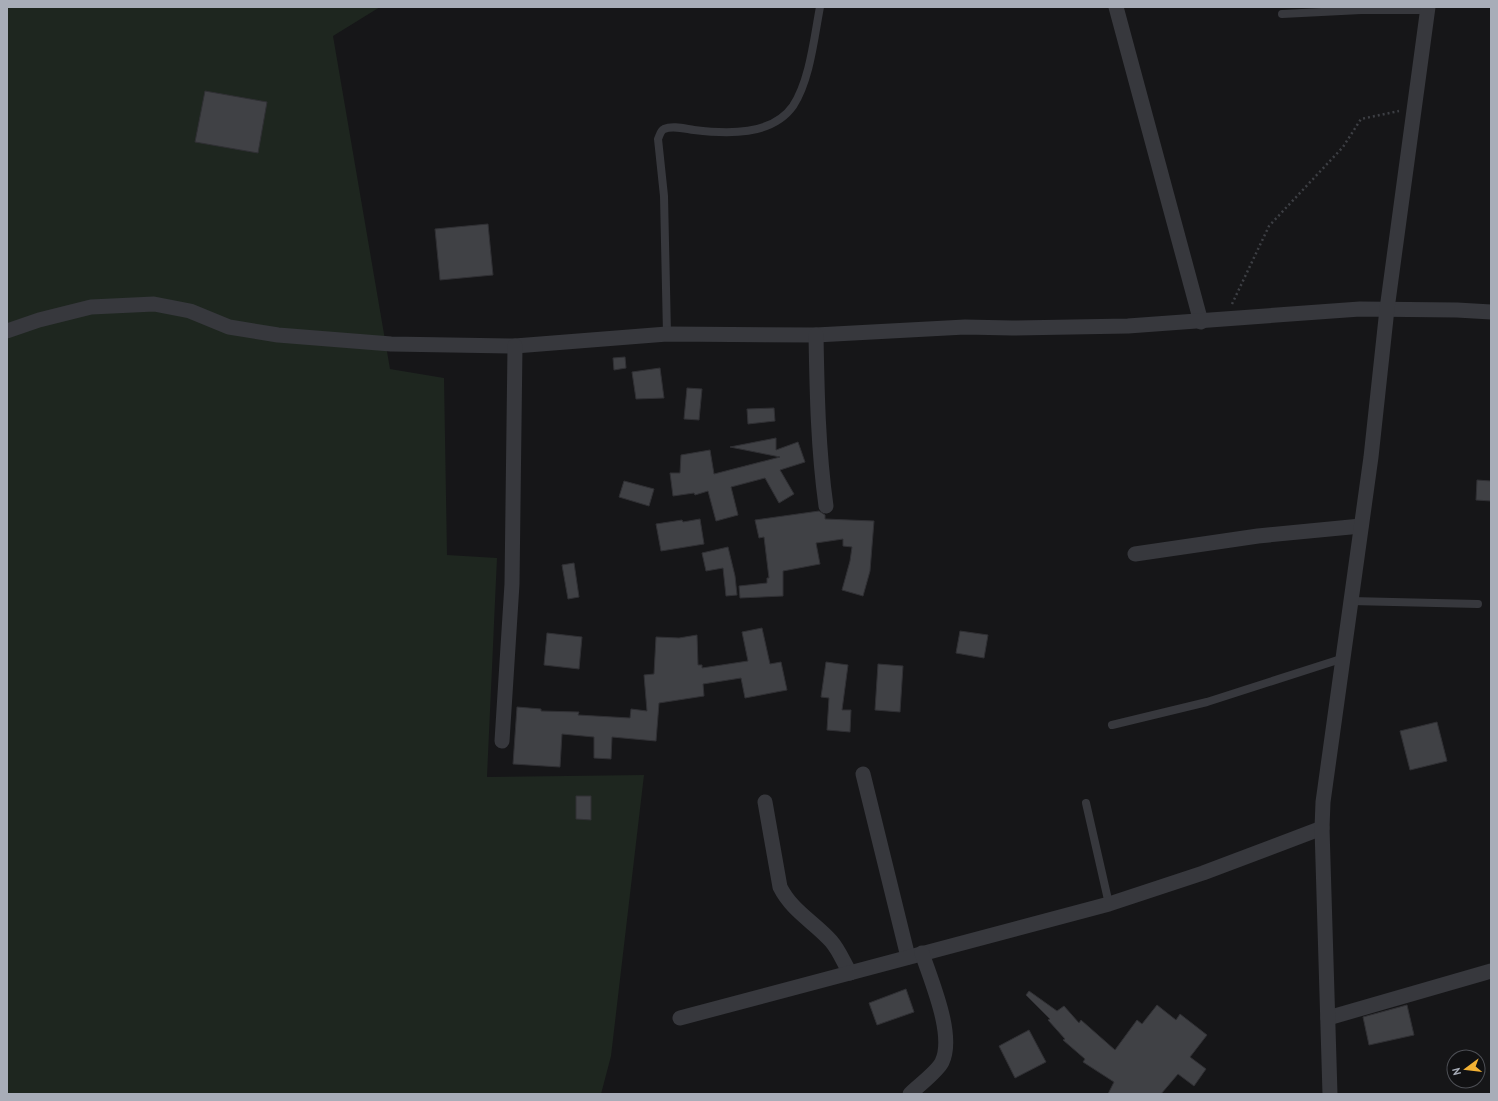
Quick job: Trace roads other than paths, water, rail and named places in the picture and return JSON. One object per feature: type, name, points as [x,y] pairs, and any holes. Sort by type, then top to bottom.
[{"type":"street","points":[[1116,7],[1201,322]]},
{"type":"street","points":[[1330,1094],[1322,828],[1323,802],[1371,457],[1387,309],[1416,108],[1428,8]]},
{"type":"street","points":[[7,331],[38,320],[91,308],[154,304],[190,311],[229,327],[278,335],[391,344],[515,346],[667,334],[816,334],[965,327],[1012,328],[1120,326],[1387,309],[1491,312]]},
{"type":"street","points":[[816,334],[818,433],[820,464],[826,506]]},
{"type":"street","points":[[502,741],[512,584],[515,346]]},
{"type":"street","points":[[1135,554],[1258,536],[1361,526]]},
{"type":"street","points":[[863,774],[915,955],[944,1025],[946,1049],[942,1063],[910,1094]]},
{"type":"street","points":[[765,802],[782,892],[795,909],[832,942],[850,973]]},
{"type":"street","points":[[680,1018],[1108,904],[1203,873],[1322,828]]},
{"type":"street","points":[[1328,1018],[1491,971]]},
{"type":"lane","points":[[667,334],[664,196],[658,139],[661,132],[665,128],[706,132],[748,131],[764,127],[778,120],[792,107],[801,92],[820,7]]},
{"type":"lane","points":[[1282,14],[1428,8]]},
{"type":"lane","points":[[1351,601],[1478,604]]},
{"type":"lane","points":[[1112,726],[1207,702],[1344,658]]},
{"type":"lane","points":[[1086,804],[1108,904]]}]
